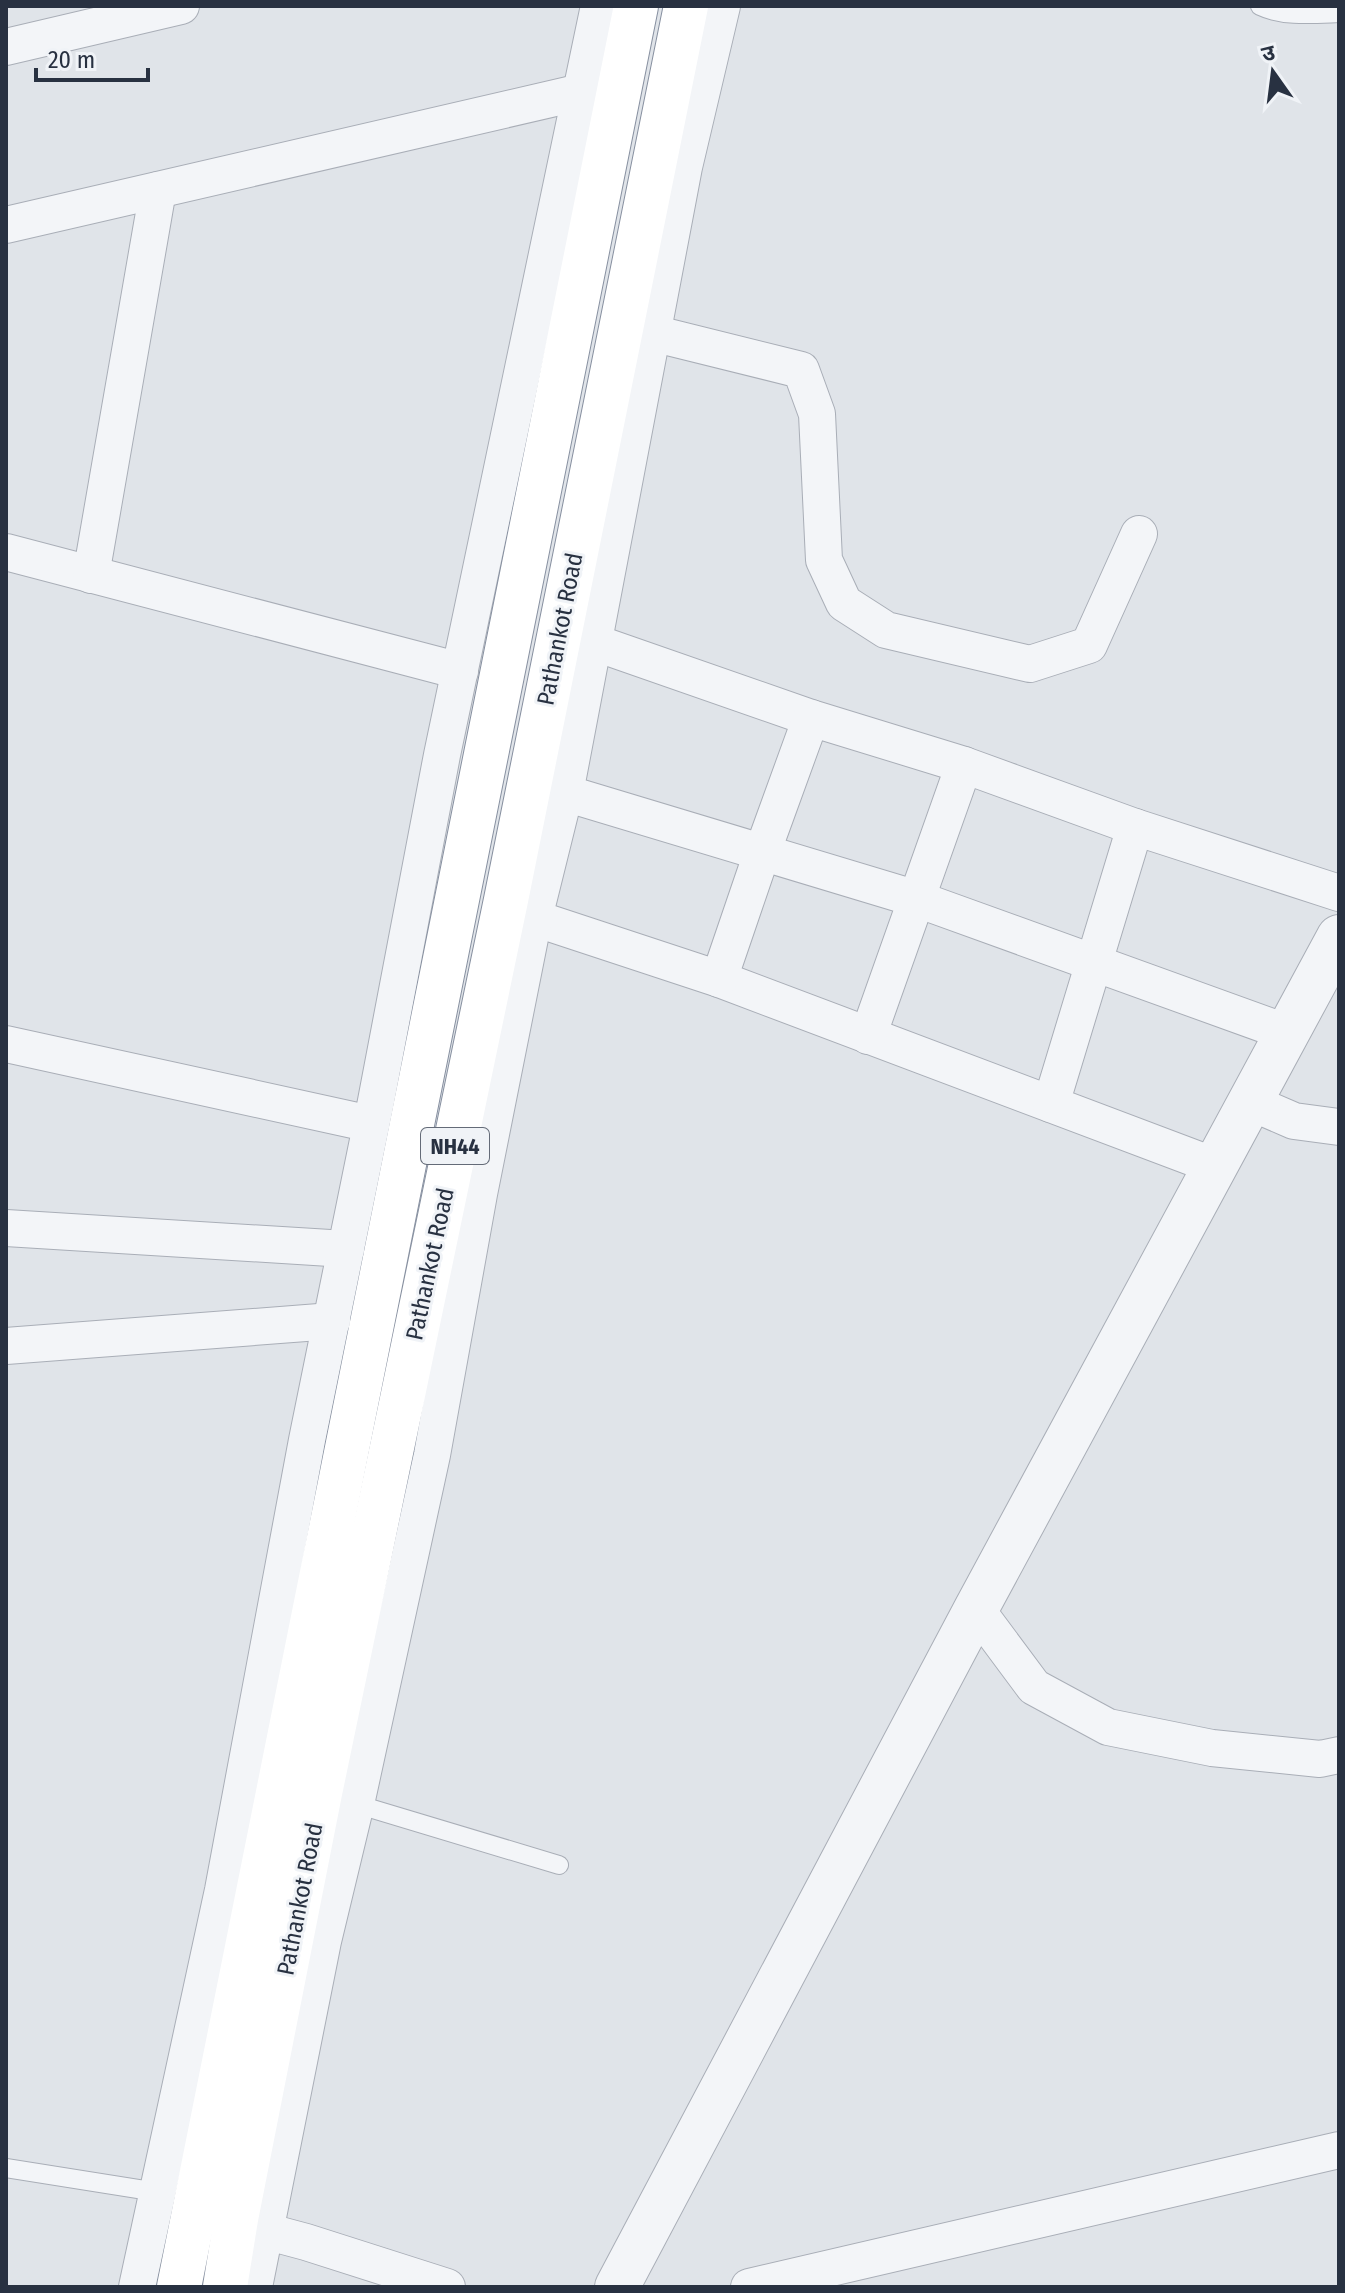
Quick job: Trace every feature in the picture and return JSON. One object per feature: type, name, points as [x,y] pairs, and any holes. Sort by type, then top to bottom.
[{"type":"highway","name":"NH44","points":[[179,2287],[636,6]]},
{"type":"highway","name":"Pathankot Road","points":[[225,2287],[320,1793],[506,900],[686,6]]},
{"type":"street","points":[[6,47],[181,6]]},
{"type":"street","points":[[137,2287],[223,1890],[460,671],[599,6]]},
{"type":"street","points":[[254,2287],[323,1941],[432,1455],[479,1194],[534,918],[565,793],[684,167],[722,6]]},
{"type":"street","points":[[6,225],[581,92]]},
{"type":"street","points":[[91,575],[158,190]]},
{"type":"street","points":[[652,333],[801,370],[817,414],[824,560],[844,603],[886,630],[1030,664],[1089,645],[1139,534]]},
{"type":"street","points":[[6,552],[460,671]]},
{"type":"street","points":[[593,642],[811,718],[964,765],[1135,827],[1339,893]]},
{"type":"street","points":[[719,979],[811,718]]},
{"type":"street","points":[[868,1036],[964,765]]},
{"type":"street","points":[[565,793],[917,899],[1288,1033]]},
{"type":"street","points":[[1051,1104],[1135,827]]},
{"type":"street","points":[[534,918],[719,979],[1215,1166]]},
{"type":"street","points":[[617,2287],[976,1609],[1215,1166],[1335,952]]},
{"type":"street","points":[[6,1044],[371,1124]]},
{"type":"street","points":[[1250,1102],[1294,1121],[1339,1127]]},
{"type":"street","points":[[6,1228],[346,1249]]},
{"type":"street","points":[[6,1346],[332,1321]]},
{"type":"street","points":[[976,1609],[1034,1687],[1108,1727],[1212,1748],[1320,1759],[1339,1755]]},
{"type":"street","points":[[749,2287],[1339,2150]]},
{"type":"street","points":[[265,2231],[447,2287]]},
{"type":"lane","points":[[1260,6],[1268,10],[1302,14],[1339,13]]},
{"type":"lane","points":[[356,1804],[559,1865]]},
{"type":"lane","points":[[6,2168],[157,2192]]}]
